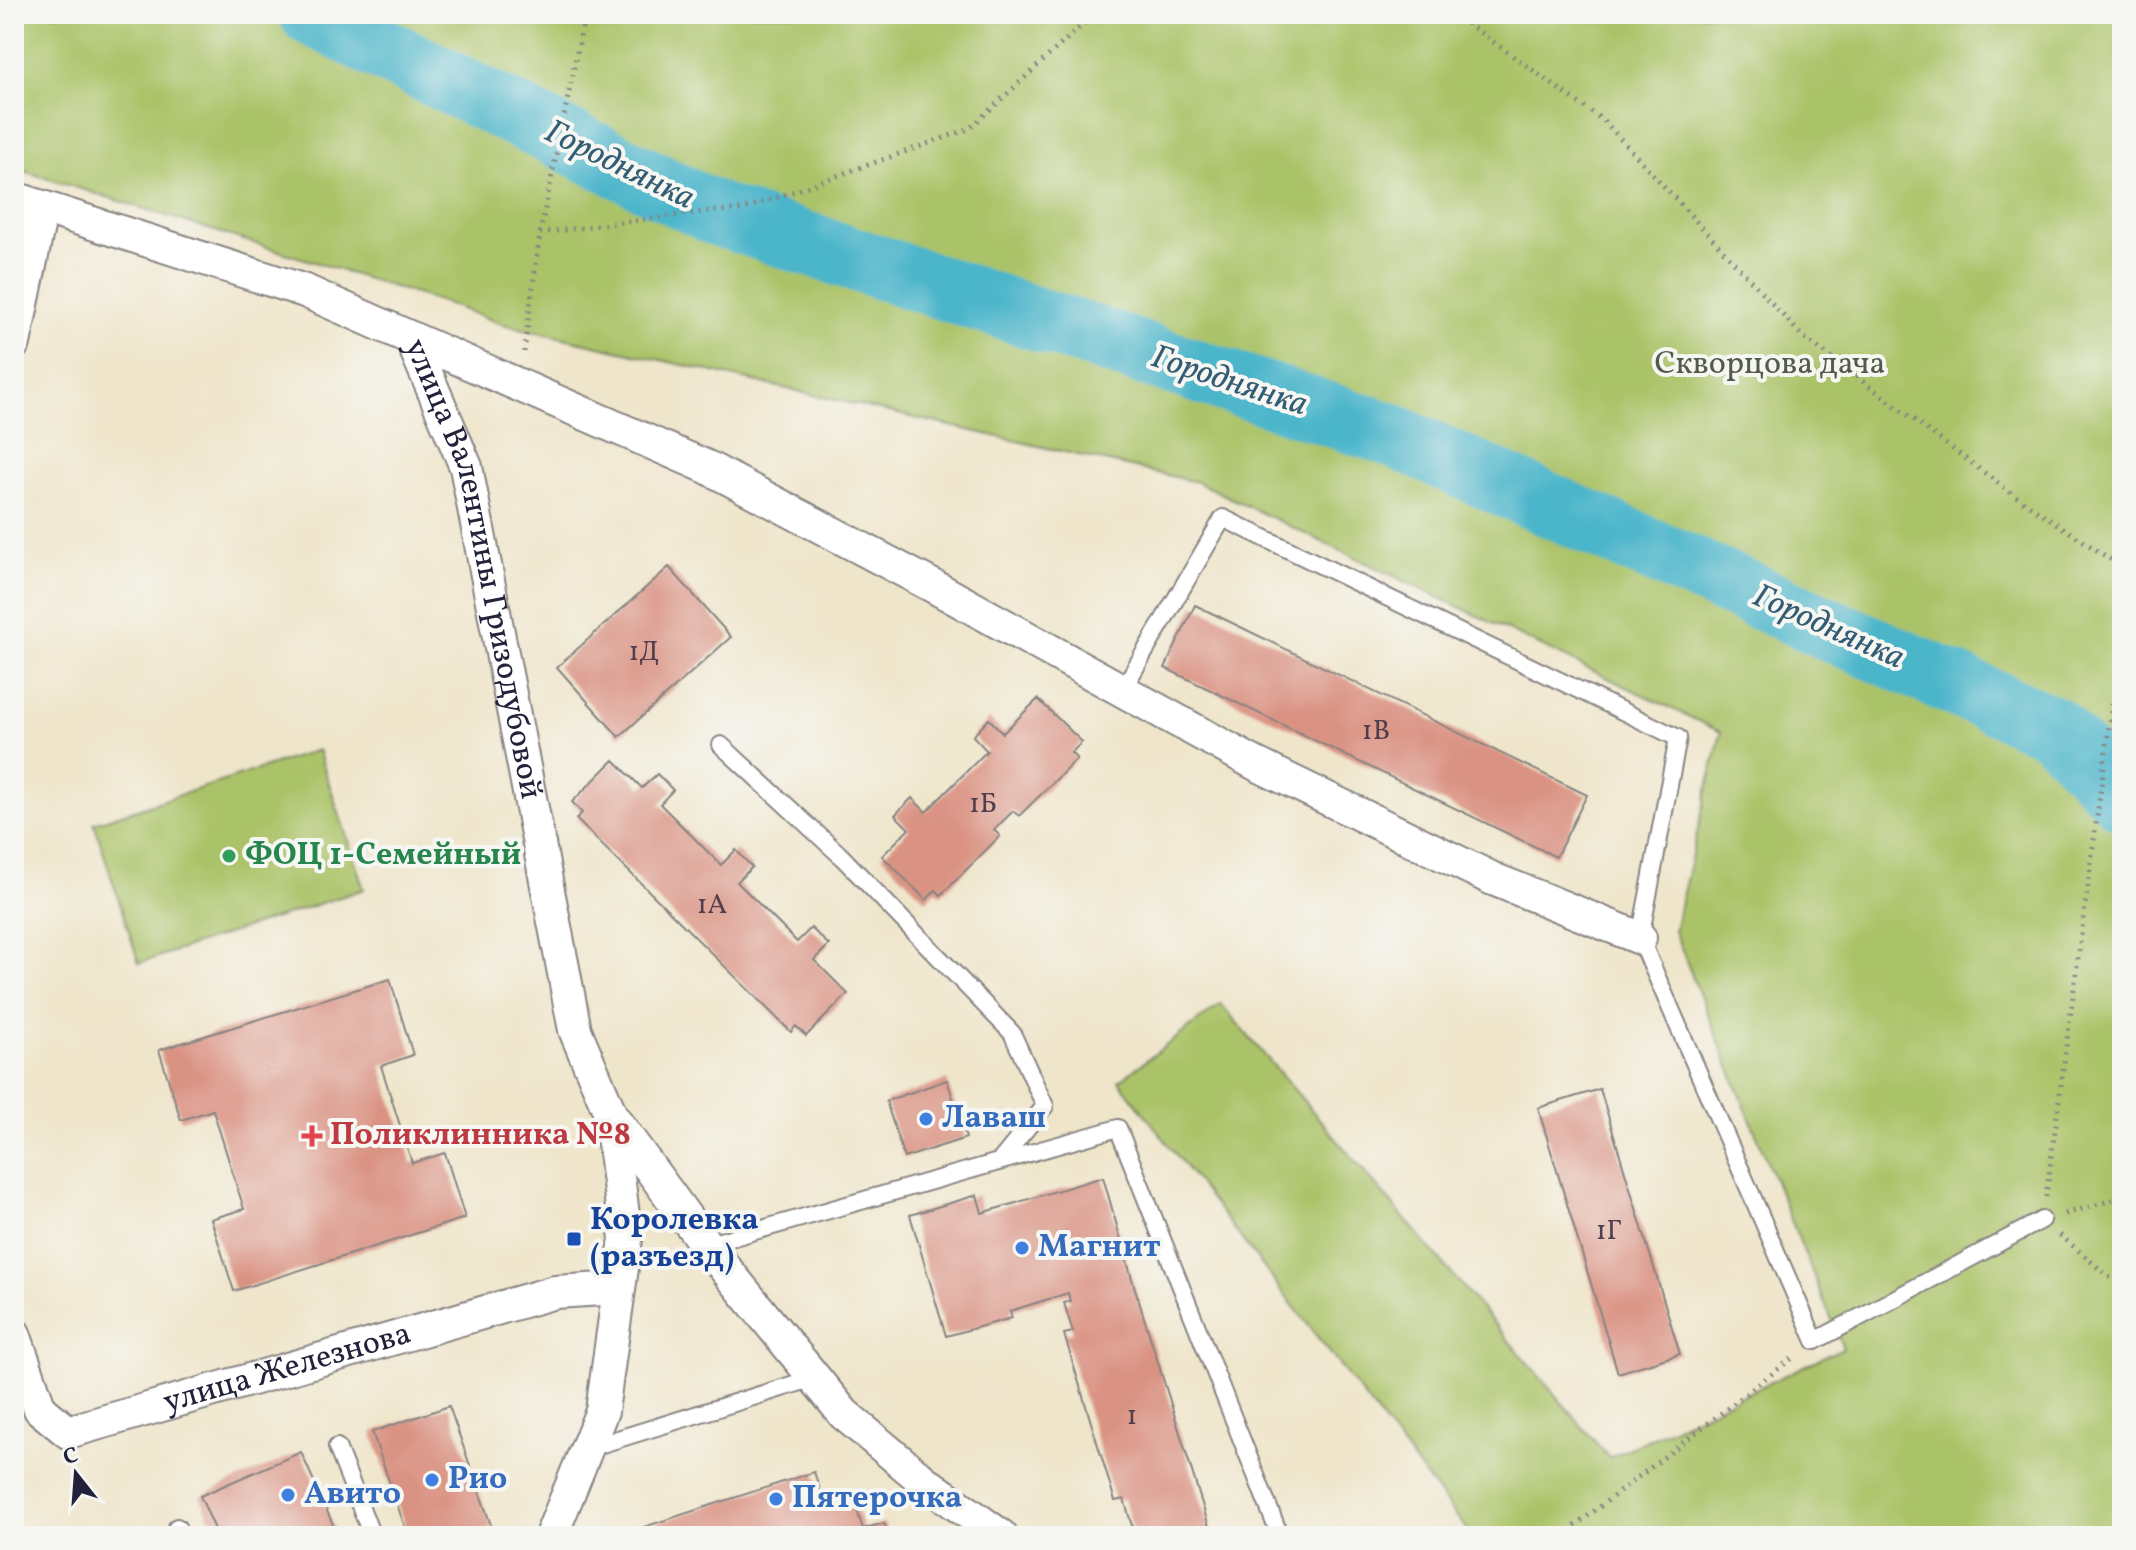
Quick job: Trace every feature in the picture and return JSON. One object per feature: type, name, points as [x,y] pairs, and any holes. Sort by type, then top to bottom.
[{"type":"street","name":"улица Валентины Гризодубовой","points":[[28,202],[305,291],[411,338],[466,467],[575,1030],[611,1115],[706,1245],[844,1414],[925,1482],[1001,1536]]},
{"type":"street","points":[[14,343],[28,202]]},
{"type":"street","points":[[411,338],[707,467],[1123,689],[1254,763],[1493,879],[1640,938]]},
{"type":"street","points":[[551,1536],[602,1411],[626,1239],[611,1115]]},
{"type":"street","name":"улица Железнова","points":[[14,1334],[40,1409],[68,1432],[555,1292],[619,1288]]},
{"type":"lane","points":[[1123,689],[1223,518],[1678,738],[1640,938],[1815,1341],[2042,1220]]},
{"type":"lane","points":[[721,745],[839,854],[1012,1033],[1045,1106],[999,1162]]},
{"type":"lane","points":[[706,1245],[1118,1128],[1280,1536]]},
{"type":"lane","points":[[587,1449],[814,1378]]},
{"type":"lane","points":[[337,1447],[372,1536]]},
{"type":"path","points":[[519,385],[540,233],[585,14]]},
{"type":"path","points":[[540,233],[710,211],[741,210],[969,129],[1094,14]]},
{"type":"path","points":[[1454,14],[1604,121],[1801,335],[2014,495],[2122,567]]},
{"type":"path","points":[[2042,1220],[2112,705],[2122,689]]},
{"type":"path","points":[[2042,1220],[2122,1197]]},
{"type":"path","points":[[2042,1220],[2122,1288]]},
{"type":"path","points":[[1562,1536],[1815,1341]]},
{"type":"green space","name":"Скворцова дача","points":[[14,14],[2122,14],[2122,1536],[1472,1536],[1119,1081],[1221,1004],[1609,1458],[1843,1348],[1674,931],[1721,732],[1197,482],[502,324],[448,304],[14,168]]},
{"type":"green space","name":"ФОЦ 1-Семейный","points":[[318,750],[364,889],[139,963],[94,823]]},
{"type":"building","points":[[669,567],[731,637],[619,737],[557,667]]},
{"type":"building","points":[[1195,605],[1587,795],[1556,857],[1165,668]]},
{"type":"building","points":[[1038,699],[1082,742],[1071,753],[1077,759],[1019,816],[1013,811],[994,830],[1000,836],[941,895],[936,890],[926,900],[882,856],[909,829],[895,815],[912,798],[926,812],[987,751],[973,736],[989,719],[1003,733]]},
{"type":"building","points":[[614,760],[642,788],[657,774],[673,790],[660,804],[721,865],[736,850],[752,867],[737,882],[797,942],[811,928],[829,945],[814,960],[848,994],[806,1036],[796,1026],[791,1032],[576,819],[582,813],[572,802]]},
{"type":"building","name":"Поликлинника №8","points":[[390,979],[413,1055],[381,1066],[412,1163],[445,1153],[465,1218],[234,1291],[211,1219],[244,1209],[213,1110],[181,1120],[159,1050]]},
{"type":"building","name":"Лаваш","points":[[947,1080],[966,1138],[904,1158],[886,1101]]},
{"type":"building","points":[[1600,1089],[1680,1354],[1618,1373],[1538,1108]]},
{"type":"building","points":[[1103,1177],[1212,1536],[1135,1536],[1124,1499],[1115,1501],[1064,1334],[1073,1332],[1064,1303],[1070,1301],[1068,1293],[1010,1311],[1012,1318],[946,1336],[910,1215],[977,1195],[982,1213]]},
{"type":"building","name":"Рио","points":[[449,1406],[492,1528],[469,1536],[408,1536],[372,1432]]},
{"type":"building","points":[[301,1452],[338,1536],[218,1536],[200,1496]]},
{"type":"building","name":"Пятерочка","points":[[814,1472],[825,1504],[852,1495],[863,1529],[884,1523],[889,1536],[616,1536]]},
{"type":"waterway","name":"Городнянка","points":[[311,14],[716,214],[1389,434],[2053,728],[2122,798]]},
{"type":"place","name":"ФОЦ 1-Семейный","points":[[229,856]]},
{"type":"place","name":"Лаваш","points":[[926,1119]]},
{"type":"place","name":"Поликлинника №8","points":[[312,1136]]},
{"type":"place","name":"Королевка (разъезд)","points":[[574,1239]]},
{"type":"place","name":"Магнит","points":[[1022,1248]]},
{"type":"place","name":"Рио","points":[[432,1480]]},
{"type":"place","name":"Авито","points":[[288,1495]]},
{"type":"place","name":"Пятерочка","points":[[776,1499]]}]
